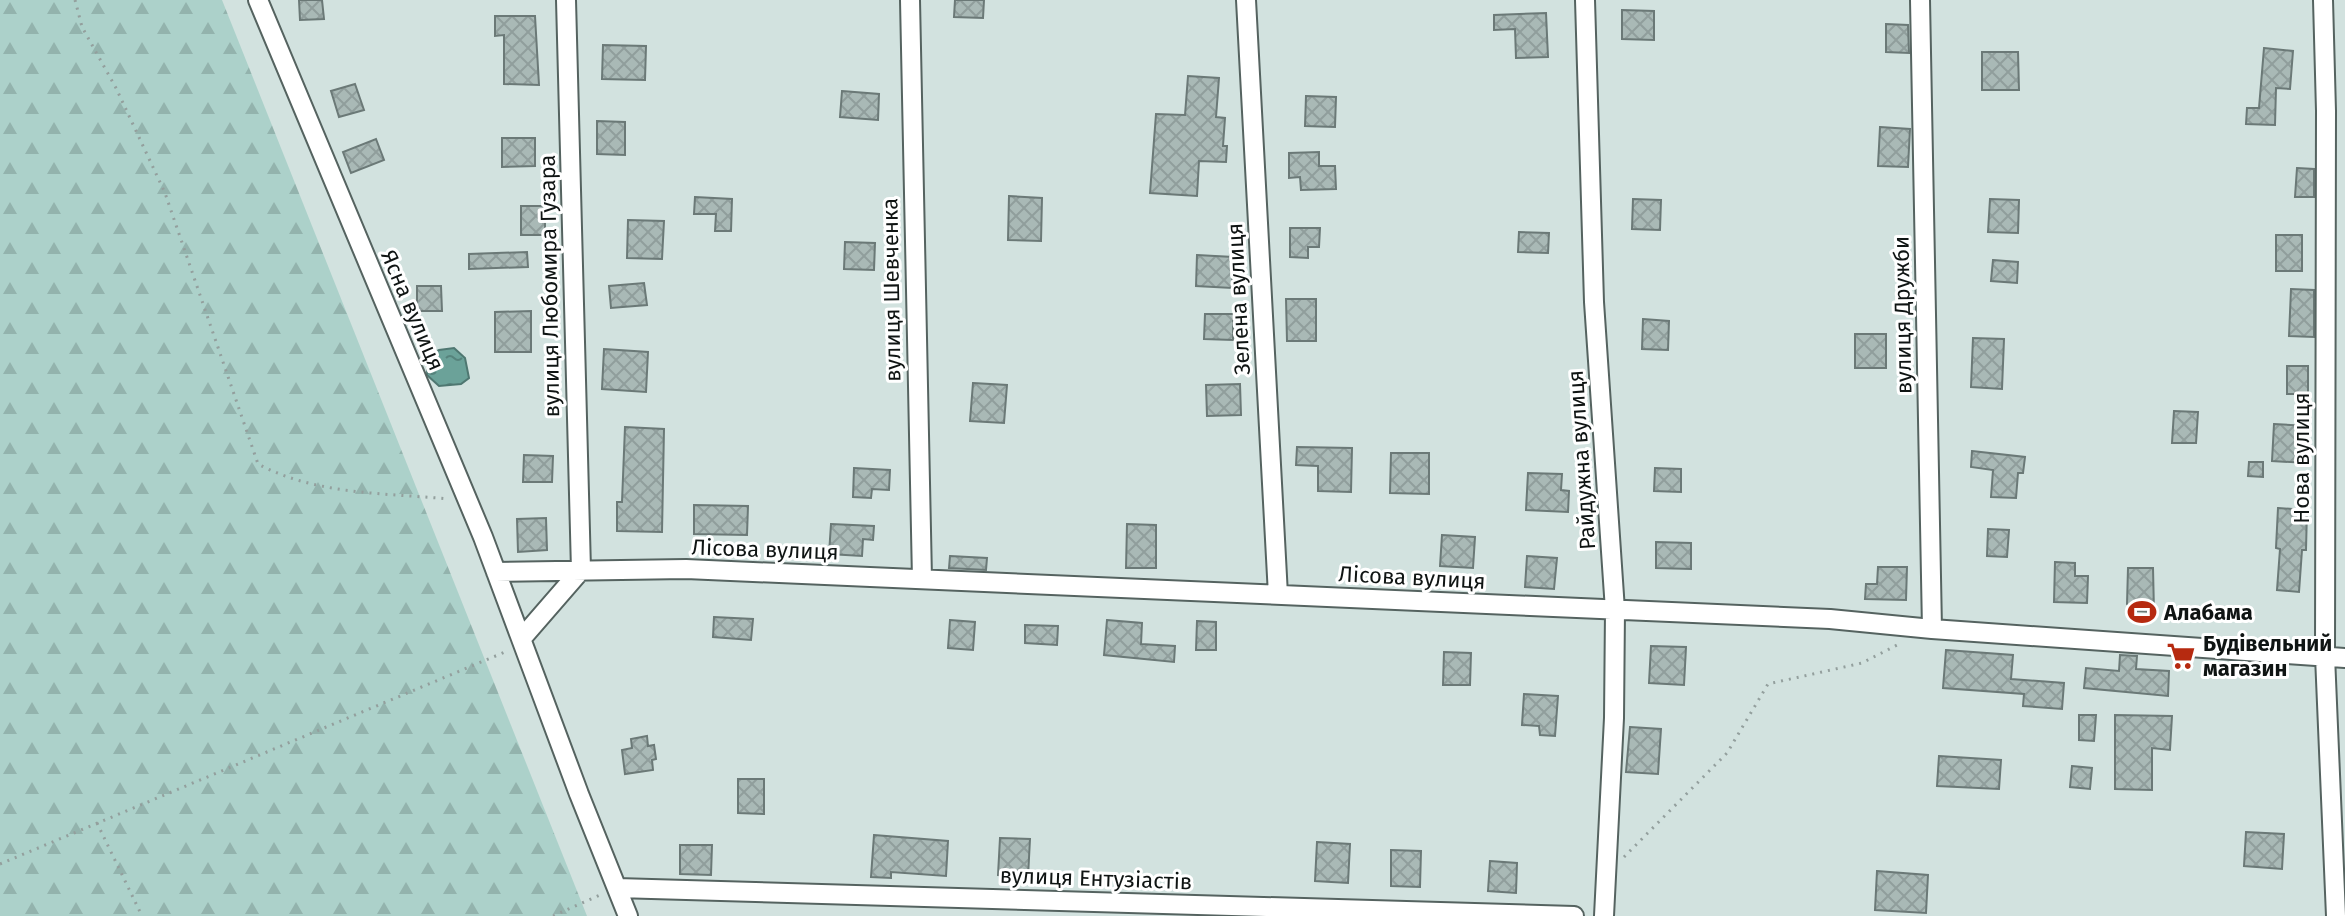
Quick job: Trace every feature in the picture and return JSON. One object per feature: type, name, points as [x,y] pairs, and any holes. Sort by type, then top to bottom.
[{"type":"street","name":"Ясна вулиця","points":[[258,0],[496,572],[628,916]]},
{"type":"street","name":"вулиця Любомира Гузара","points":[[566,0],[581,570]]},
{"type":"street","name":"вулиця Шевченка","points":[[910,0],[922,579]]},
{"type":"street","name":"Зелена вулиця","points":[[1246,0],[1278,595]]},
{"type":"street","name":"Райдужна вулиця","points":[[1585,0],[1594,302],[1615,610],[1614,718],[1604,916]]},
{"type":"street","name":"вулиця Дружби","points":[[1920,0],[1932,629]]},
{"type":"street","name":"Нова вулиця","points":[[2323,0],[2326,111],[2325,656],[2336,916]]},
{"type":"street","points":[[2326,111],[2345,111]]},
{"type":"street","name":"Лісова вулиця","points":[[496,572],[686,569],[1830,619],[2345,658]]},
{"type":"street","points":[[522,638],[581,570]]},
{"type":"street","name":"вулиця Ентузіастів","points":[[617,888],[1574,916]]},
{"type":"path","points":[[75,0],[82,27],[116,88],[165,193],[258,464],[284,478],[331,489],[466,500]]},
{"type":"path","points":[[0,864],[512,649],[522,638]]},
{"type":"path","points":[[1606,876],[1727,753],[1768,684],[1862,663],[1904,642]]},
{"type":"path","points":[[97,823],[142,916]]},
{"type":"path","points":[[553,916],[617,888]]},
{"type":"green space","points":[[0,0],[222,0],[587,916],[0,916]]},
{"type":"water","points":[[454,348],[465,358],[469,378],[461,384],[439,386],[427,375],[428,356],[439,350]]},
{"type":"building","points":[[299,0],[322,0],[324,19],[300,20]]},
{"type":"building","points":[[955,0],[984,0],[983,18],[954,17]]},
{"type":"building","points":[[1622,10],[1654,11],[1654,40],[1622,39]]},
{"type":"building","points":[[1546,13],[1548,57],[1516,58],[1515,29],[1494,30],[1494,15]]},
{"type":"building","points":[[495,16],[535,16],[539,85],[504,84],[504,35],[495,36]]},
{"type":"building","points":[[1886,24],[1908,25],[1909,53],[1886,52]]},
{"type":"building","points":[[603,45],[646,46],[645,80],[602,79]]},
{"type":"building","points":[[2264,48],[2293,51],[2290,89],[2276,88],[2275,125],[2246,124],[2247,108],[2259,108]]},
{"type":"building","points":[[1982,52],[2018,52],[2019,90],[1982,90]]},
{"type":"building","points":[[1188,76],[1219,78],[1216,117],[1225,118],[1223,146],[1227,146],[1226,162],[1199,161],[1197,196],[1150,193],[1156,114],[1185,115]]},
{"type":"building","points":[[355,84],[364,110],[339,117],[331,91]]},
{"type":"building","points":[[842,91],[879,94],[878,120],[840,117]]},
{"type":"building","points":[[1306,96],[1336,97],[1335,127],[1305,126]]},
{"type":"building","points":[[597,121],[625,122],[625,155],[597,154]]},
{"type":"building","points":[[1880,127],[1910,129],[1908,167],[1878,166]]},
{"type":"building","points":[[502,138],[535,138],[535,166],[502,167]]},
{"type":"building","points":[[376,139],[384,160],[351,173],[343,152]]},
{"type":"building","points":[[1319,152],[1319,166],[1335,166],[1336,189],[1301,190],[1300,177],[1289,178],[1289,153]]},
{"type":"building","points":[[2297,168],[2314,169],[2314,197],[2295,197]]},
{"type":"building","points":[[1009,196],[1042,198],[1041,241],[1008,240]]},
{"type":"building","points":[[695,197],[732,199],[731,231],[715,231],[716,214],[694,214]]},
{"type":"building","points":[[1633,199],[1661,200],[1660,230],[1632,229]]},
{"type":"building","points":[[1990,199],[2019,200],[2018,233],[1988,232]]},
{"type":"building","points":[[521,206],[545,206],[545,235],[521,235]]},
{"type":"building","points":[[628,220],[664,221],[662,259],[627,258]]},
{"type":"building","points":[[1290,228],[1320,228],[1319,247],[1308,247],[1308,258],[1290,257]]},
{"type":"building","points":[[1519,232],[1549,233],[1548,253],[1518,252]]},
{"type":"building","points":[[2276,235],[2302,235],[2302,271],[2276,271]]},
{"type":"building","points":[[845,242],[875,243],[874,270],[844,269]]},
{"type":"building","points":[[527,252],[528,267],[469,269],[469,254]]},
{"type":"building","points":[[1197,255],[1233,257],[1232,288],[1196,286]]},
{"type":"building","points":[[1993,260],[2018,262],[2017,283],[1991,281]]},
{"type":"building","points":[[644,283],[647,305],[611,308],[609,286]]},
{"type":"building","points":[[417,286],[441,286],[442,311],[417,311]]},
{"type":"building","points":[[2291,289],[2314,290],[2314,337],[2289,336]]},
{"type":"building","points":[[1286,299],[1316,299],[1316,341],[1287,341]]},
{"type":"building","points":[[531,311],[531,352],[495,352],[495,312]]},
{"type":"building","points":[[1205,314],[1233,314],[1233,340],[1204,339]]},
{"type":"building","points":[[1643,319],[1669,321],[1668,350],[1642,349]]},
{"type":"building","points":[[1855,334],[1886,334],[1886,368],[1855,368]]},
{"type":"building","points":[[1973,338],[2004,339],[2002,389],[1971,387]]},
{"type":"building","points":[[604,349],[648,352],[646,392],[602,389]]},
{"type":"building","points":[[2287,366],[2308,366],[2308,394],[2287,394]]},
{"type":"building","points":[[973,383],[1007,385],[1004,423],[970,421]]},
{"type":"building","points":[[1240,384],[1241,415],[1207,416],[1206,385]]},
{"type":"building","points":[[2174,411],[2198,412],[2196,443],[2172,443]]},
{"type":"building","points":[[2274,424],[2309,426],[2307,463],[2272,461]]},
{"type":"building","points":[[625,427],[664,429],[662,532],[617,531],[617,502],[622,502]]},
{"type":"building","points":[[1297,447],[1352,448],[1351,492],[1318,491],[1318,466],[1296,465]]},
{"type":"building","points":[[1972,451],[2025,457],[2023,473],[2018,473],[2016,498],[1991,497],[1993,470],[1971,467]]},
{"type":"building","points":[[1391,453],[1429,453],[1429,494],[1390,493]]},
{"type":"building","points":[[524,455],[553,456],[552,482],[523,482]]},
{"type":"building","points":[[2249,462],[2263,462],[2263,477],[2248,476]]},
{"type":"building","points":[[854,468],[890,470],[889,490],[872,489],[871,498],[853,497]]},
{"type":"building","points":[[1655,468],[1681,469],[1681,492],[1654,491]]},
{"type":"building","points":[[1528,473],[1562,474],[1561,490],[1569,491],[1568,512],[1526,510]]},
{"type":"building","points":[[694,505],[748,506],[747,535],[694,534]]},
{"type":"building","points":[[2278,508],[2307,510],[2306,550],[2302,550],[2299,592],[2277,590],[2280,549],[2276,548]]},
{"type":"building","points":[[546,518],[547,550],[518,552],[517,519]]},
{"type":"building","points":[[831,524],[874,526],[873,540],[863,539],[862,556],[829,554]]},
{"type":"building","points":[[1127,524],[1156,525],[1156,568],[1126,568]]},
{"type":"building","points":[[1988,529],[2009,530],[2007,557],[1987,556]]},
{"type":"building","points":[[1442,535],[1475,537],[1473,568],[1440,566]]},
{"type":"building","points":[[1656,542],[1691,543],[1691,569],[1656,568]]},
{"type":"building","points":[[950,556],[987,558],[986,570],[949,568]]},
{"type":"building","points":[[1527,556],[1557,558],[1554,589],[1525,587]]},
{"type":"building","points":[[2055,562],[2075,563],[2075,576],[2088,576],[2087,603],[2054,602]]},
{"type":"building","points":[[1878,567],[1907,567],[1906,600],[1865,599],[1866,584],[1877,584]]},
{"type":"building","name":"Алабама","points":[[2128,568],[2153,568],[2154,612],[2135,611],[2127,604]]},
{"type":"building","points":[[714,617],[753,619],[751,640],[713,637]]},
{"type":"building","points":[[950,620],[975,622],[973,650],[948,648]]},
{"type":"building","points":[[1107,620],[1142,623],[1141,644],[1175,646],[1174,662],[1104,655]]},
{"type":"building","points":[[1197,621],[1216,622],[1216,650],[1196,650]]},
{"type":"building","points":[[1025,625],[1058,626],[1057,645],[1025,643]]},
{"type":"building","points":[[1651,646],[1686,647],[1684,685],[1649,683]]},
{"type":"building","points":[[1946,650],[2013,655],[2011,679],[2064,683],[2062,709],[2023,706],[2024,694],[1943,688]]},
{"type":"building","points":[[1444,652],[1471,653],[1470,685],[1443,685]]},
{"type":"building","points":[[2120,655],[2137,656],[2136,669],[2169,671],[2168,696],[2084,688],[2086,668],[2119,671]]},
{"type":"building","points":[[1524,694],[1558,696],[1555,736],[1540,735],[1539,726],[1522,725]]},
{"type":"building","points":[[2079,715],[2096,715],[2094,741],[2079,740]]},
{"type":"building","points":[[2115,715],[2172,716],[2170,750],[2152,748],[2152,790],[2115,789]]},
{"type":"building","points":[[1630,727],[1661,729],[1658,774],[1626,772]]},
{"type":"building","points":[[647,736],[648,746],[654,745],[656,759],[652,760],[653,770],[625,774],[622,750],[632,748],[631,739]]},
{"type":"building","points":[[1939,756],[2001,760],[1999,789],[1937,786]]},
{"type":"building","points":[[2072,766],[2092,768],[2090,789],[2070,787]]},
{"type":"building","points":[[738,779],[764,779],[764,814],[738,813]]},
{"type":"building","points":[[2246,832],[2284,834],[2282,869],[2244,866]]},
{"type":"building","points":[[874,835],[948,841],[946,876],[891,872],[891,878],[871,877]]},
{"type":"building","points":[[1000,838],[1030,839],[1028,877],[998,875]]},
{"type":"building","points":[[1317,842],[1350,844],[1348,883],[1315,881]]},
{"type":"building","points":[[680,845],[712,845],[711,875],[680,874]]},
{"type":"building","points":[[1391,850],[1421,851],[1420,887],[1391,886]]},
{"type":"building","points":[[1490,861],[1517,863],[1516,893],[1488,891]]},
{"type":"building","points":[[1877,871],[1928,875],[1926,913],[1875,910]]},
{"type":"place","name":"Алабама","points":[[2142,612]]},
{"type":"place","name":"Будівельний магазин","points":[[2181,656]]}]
